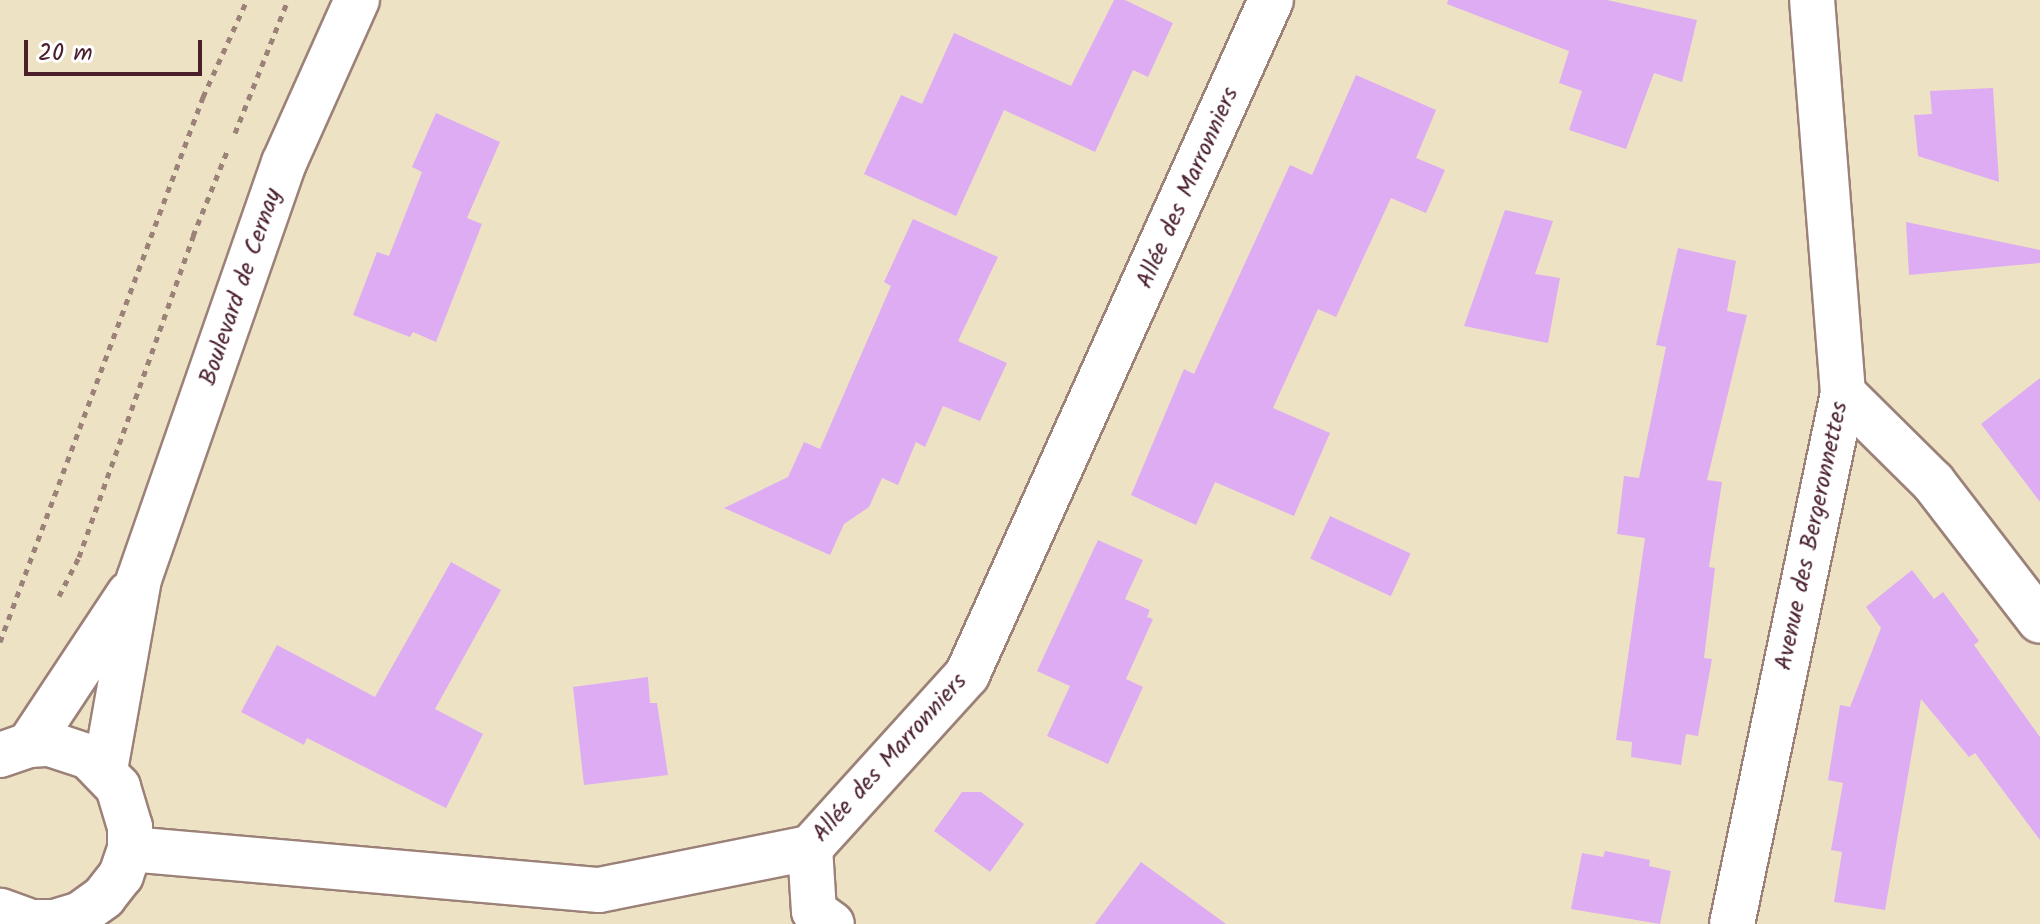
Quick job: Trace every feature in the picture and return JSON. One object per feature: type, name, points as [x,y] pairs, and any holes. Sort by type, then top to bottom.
[{"type":"street","name":"Boulevard de Cernay","points":[[105,770],[139,579],[284,163],[357,0]]},
{"type":"street","name":"Allée des Marronniers","points":[[130,849],[599,890],[810,848],[967,675],[1271,0]]},
{"type":"street","name":"Avenue des Bergeronnettes","points":[[1732,924],[1843,393],[1812,0]]},
{"type":"street","points":[[1843,393],[1933,482],[2040,621]]},
{"type":"street","name":"Boulevard de Cernay","points":[[15,750],[139,579]]},
{"type":"street","points":[[0,911],[31,922],[54,923],[81,914],[104,897],[121,875],[130,849],[127,807],[105,770],[70,749],[15,750]]},
{"type":"street","points":[[810,848],[818,920]]},
{"type":"path","points":[[0,642],[203,97],[247,0]]},
{"type":"path","points":[[58,598],[79,557],[193,236],[288,0]]},
{"type":"building","points":[[1114,0],[1125,0],[1173,23],[1148,77],[1133,70],[1095,152],[1004,110],[956,216],[864,174],[901,95],[922,104],[954,33],[1071,86]]},
{"type":"building","points":[[1448,0],[1607,0],[1697,20],[1682,82],[1654,73],[1626,149],[1569,130],[1582,91],[1559,83],[1569,51],[1447,4]]},
{"type":"building","points":[[1356,75],[1436,110],[1416,158],[1445,170],[1426,213],[1391,198],[1336,317],[1318,309],[1273,408],[1330,433],[1294,516],[1215,482],[1196,525],[1131,495],[1184,369],[1194,374],[1290,165],[1312,175]]},
{"type":"building","points":[[1993,88],[1999,182],[1918,156],[1914,115],[1932,114],[1930,91]]},
{"type":"building","points":[[436,113],[500,142],[467,218],[482,224],[436,342],[413,332],[410,337],[353,315],[377,252],[389,256],[422,172],[412,167]]},
{"type":"building","points":[[1505,210],[1553,221],[1535,274],[1560,278],[1548,343],[1464,326]]},
{"type":"building","points":[[913,219],[998,257],[958,341],[1007,363],[980,421],[943,406],[925,447],[916,442],[898,485],[882,478],[869,507],[844,524],[830,555],[724,508],[788,477],[804,442],[820,449],[891,286],[884,282]]},
{"type":"building","points":[[1906,222],[2040,250],[2040,263],[1909,275]]},
{"type":"building","points":[[1678,248],[1736,261],[1727,311],[1747,315],[1707,480],[1722,482],[1709,567],[1715,568],[1704,658],[1712,659],[1698,736],[1686,734],[1681,765],[1631,757],[1632,742],[1616,740],[1645,538],[1617,534],[1624,476],[1639,478],[1666,347],[1656,345]]},
{"type":"building","points":[[2040,378],[2040,502],[1981,424]]},
{"type":"building","points":[[1330,516],[1411,554],[1391,596],[1310,559]]},
{"type":"building","points":[[1098,540],[1143,560],[1125,599],[1150,610],[1147,617],[1153,619],[1126,679],[1143,687],[1108,764],[1047,736],[1070,686],[1037,671]]},
{"type":"building","points":[[451,562],[501,590],[435,709],[483,734],[446,808],[307,738],[304,745],[241,712],[277,645],[375,697]]},
{"type":"building","points":[[1912,570],[1934,599],[1943,592],[1979,641],[1974,645],[2040,737],[2040,840],[1975,753],[1969,757],[1921,699],[1885,910],[1834,902],[1842,852],[1831,850],[1843,783],[1828,780],[1840,705],[1850,707],[1881,628],[1866,607]]},
{"type":"building","points":[[648,677],[650,703],[657,703],[668,775],[584,785],[573,687]]},
{"type":"building","points":[[962,792],[981,792],[1024,824],[990,872],[934,831]]},
{"type":"building","points":[[1605,851],[1650,860],[1649,866],[1671,871],[1660,924],[1571,909],[1582,853],[1603,857]]},
{"type":"building","points":[[1141,862],[1226,924],[1095,924]]}]
